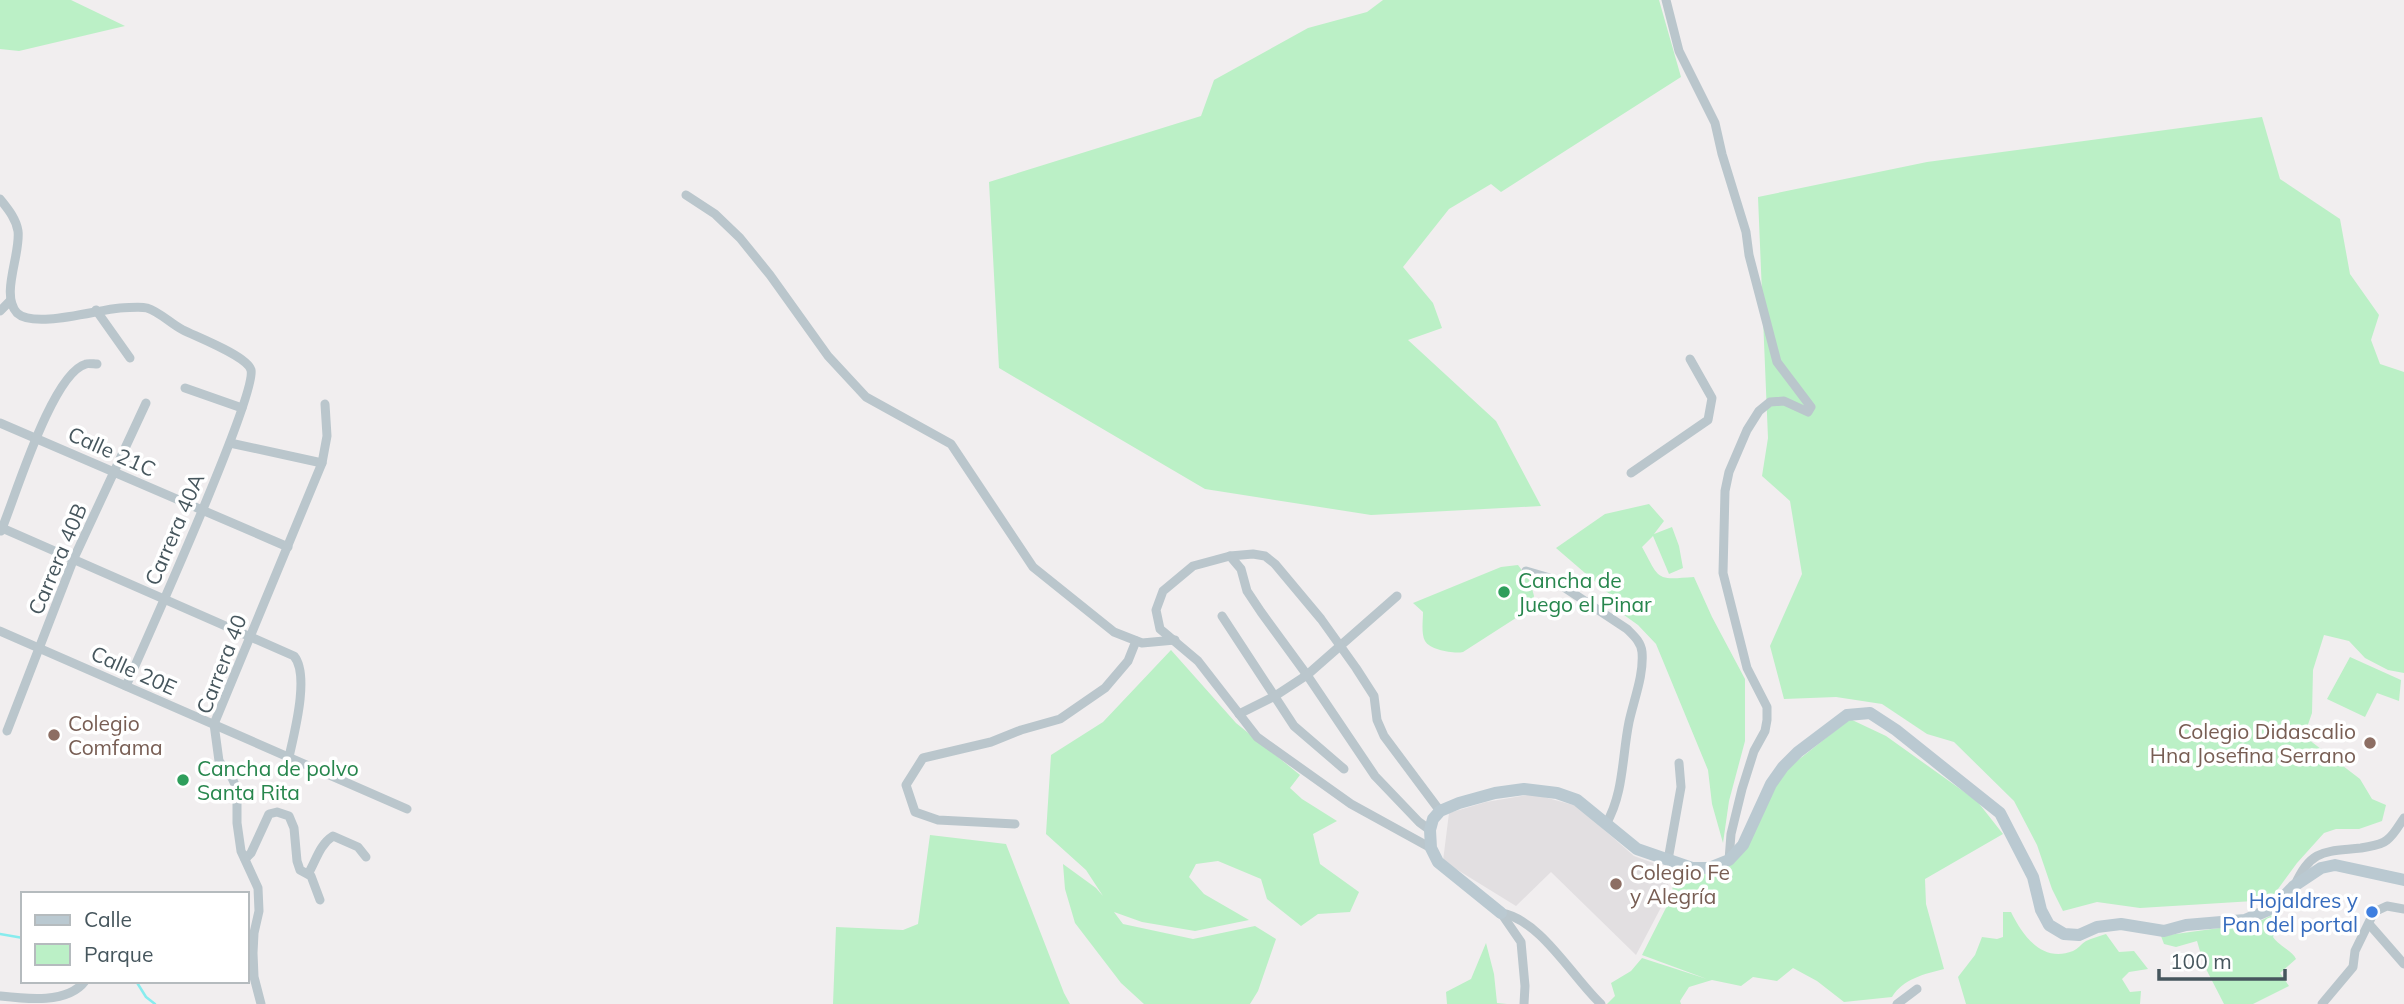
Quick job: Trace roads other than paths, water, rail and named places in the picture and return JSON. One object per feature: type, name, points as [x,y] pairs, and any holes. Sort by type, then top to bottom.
[{"type":"street","points":[[1666,0],[1679,51],[1716,123],[1722,154],[1746,232],[1749,255],[1777,362],[1811,407],[1808,412],[1784,401],[1770,402],[1759,411],[1747,430],[1729,472],[1725,491],[1723,573],[1747,668],[1767,707],[1765,731],[1754,751],[1742,789],[1731,834],[1729,860]]},
{"type":"street","points":[[686,195],[715,214],[740,238],[771,275],[828,356],[866,397],[951,444],[1033,567],[1114,632],[1142,643],[1175,640]]},
{"type":"street","points":[[0,198],[18,229],[9,288],[10,301],[15,312],[40,321],[96,310],[130,358]]},
{"type":"street","points":[[0,311],[10,301]]},
{"type":"street","name":"Carrera 40A","points":[[96,310],[145,308],[219,347],[247,365],[251,371],[250,384],[230,443],[127,686]]},
{"type":"street","points":[[1632,473],[1708,420],[1712,398],[1690,359]]},
{"type":"street","points":[[97,364],[87,363],[78,368],[65,382],[50,406],[1,529],[74,558],[287,652],[298,661],[301,680],[289,757]]},
{"type":"street","points":[[184,388],[242,408]]},
{"type":"street","name":"Carrera 40B","points":[[6,731],[74,558],[146,403]]},
{"type":"street","name":"Carrera 40","points":[[261,1004],[254,976],[253,953],[260,899],[238,836],[237,789],[219,761],[214,724],[322,463],[327,436],[325,404]]},
{"type":"street","name":"Calle 21C","points":[[0,423],[288,547]]},
{"type":"street","points":[[230,443],[322,463]]},
{"type":"street","points":[[1230,556],[1241,569],[1247,591],[1307,674],[1375,776],[1430,830]]},
{"type":"street","points":[[1432,848],[1351,804],[1257,737],[1198,662],[1160,629],[1156,618],[1157,603],[1163,591],[1193,566],[1230,556],[1265,556],[1275,564],[1321,619],[1374,696],[1377,720],[1384,736],[1440,811]]},
{"type":"street","points":[[1526,571],[1550,578],[1619,624],[1637,638],[1642,649],[1641,671],[1629,723],[1619,790],[1606,824]]},
{"type":"street","points":[[1239,714],[1275,696],[1307,674],[1397,596]]},
{"type":"street","points":[[1222,616],[1294,726],[1344,769]]},
{"type":"street","name":"Calle 20E","points":[[0,631],[407,808]]},
{"type":"street","points":[[1015,824],[938,820],[915,812],[906,785],[923,758],[991,741],[1060,719],[1105,688],[1128,661],[1136,641]]},
{"type":"street","points":[[1524,1004],[1521,942],[1501,913],[1438,862],[1432,848],[1430,830],[1433,819],[1440,811],[1495,793],[1533,790],[1557,793],[1577,800],[1637,849],[1692,868],[1709,868],[1729,860],[1743,845],[1771,784],[1783,767],[1812,740],[1847,715],[1870,713],[1896,730],[2000,813],[2033,877],[2041,910],[2049,925],[2064,934],[2079,935],[2097,927],[2121,924],[2164,931],[2186,925],[2245,919],[2273,908],[2294,886],[2322,868],[2335,865],[2404,880]]},
{"type":"street","points":[[1668,860],[1681,788],[1679,763]]},
{"type":"street","points":[[245,859],[251,853],[269,814],[277,812],[289,816],[293,821],[300,870],[308,874],[320,900]]},
{"type":"street","points":[[2294,886],[2303,867],[2314,856],[2325,852],[2375,846],[2389,839],[2404,818]]},
{"type":"street","points":[[308,874],[326,841],[333,836],[358,847],[366,857]]},
{"type":"street","points":[[2322,1004],[2353,967],[2355,951],[2374,912],[2386,905],[2404,909]]},
{"type":"street","points":[[1501,913],[1516,915],[1555,950],[1601,1004]]},
{"type":"street","points":[[2369,924],[2404,964]]},
{"type":"street","points":[[0,996],[24,999],[69,995],[83,983]]},
{"type":"street","points":[[1897,1004],[1917,989]]},
{"type":"street","points":[[1589,1004],[1590,993]]},
{"type":"waterway","points":[[0,934],[21,938]]},
{"type":"waterway","points":[[137,983],[146,997],[155,1004]]},
{"type":"place","name":"Cancha de Juego el Pinar","points":[[1504,592]]},
{"type":"place","name":"Colegio Comfama","points":[[54,735]]},
{"type":"place","name":"Colegio Didascalio Hna Josefina Serrano","points":[[2370,743]]},
{"type":"place","name":"Cancha de polvo Santa Rita","points":[[183,780]]},
{"type":"place","name":"Colegio Fe y Alegría","points":[[1616,884]]},
{"type":"place","name":"Hojaldres y Pan del portal","points":[[2372,912]]}]
